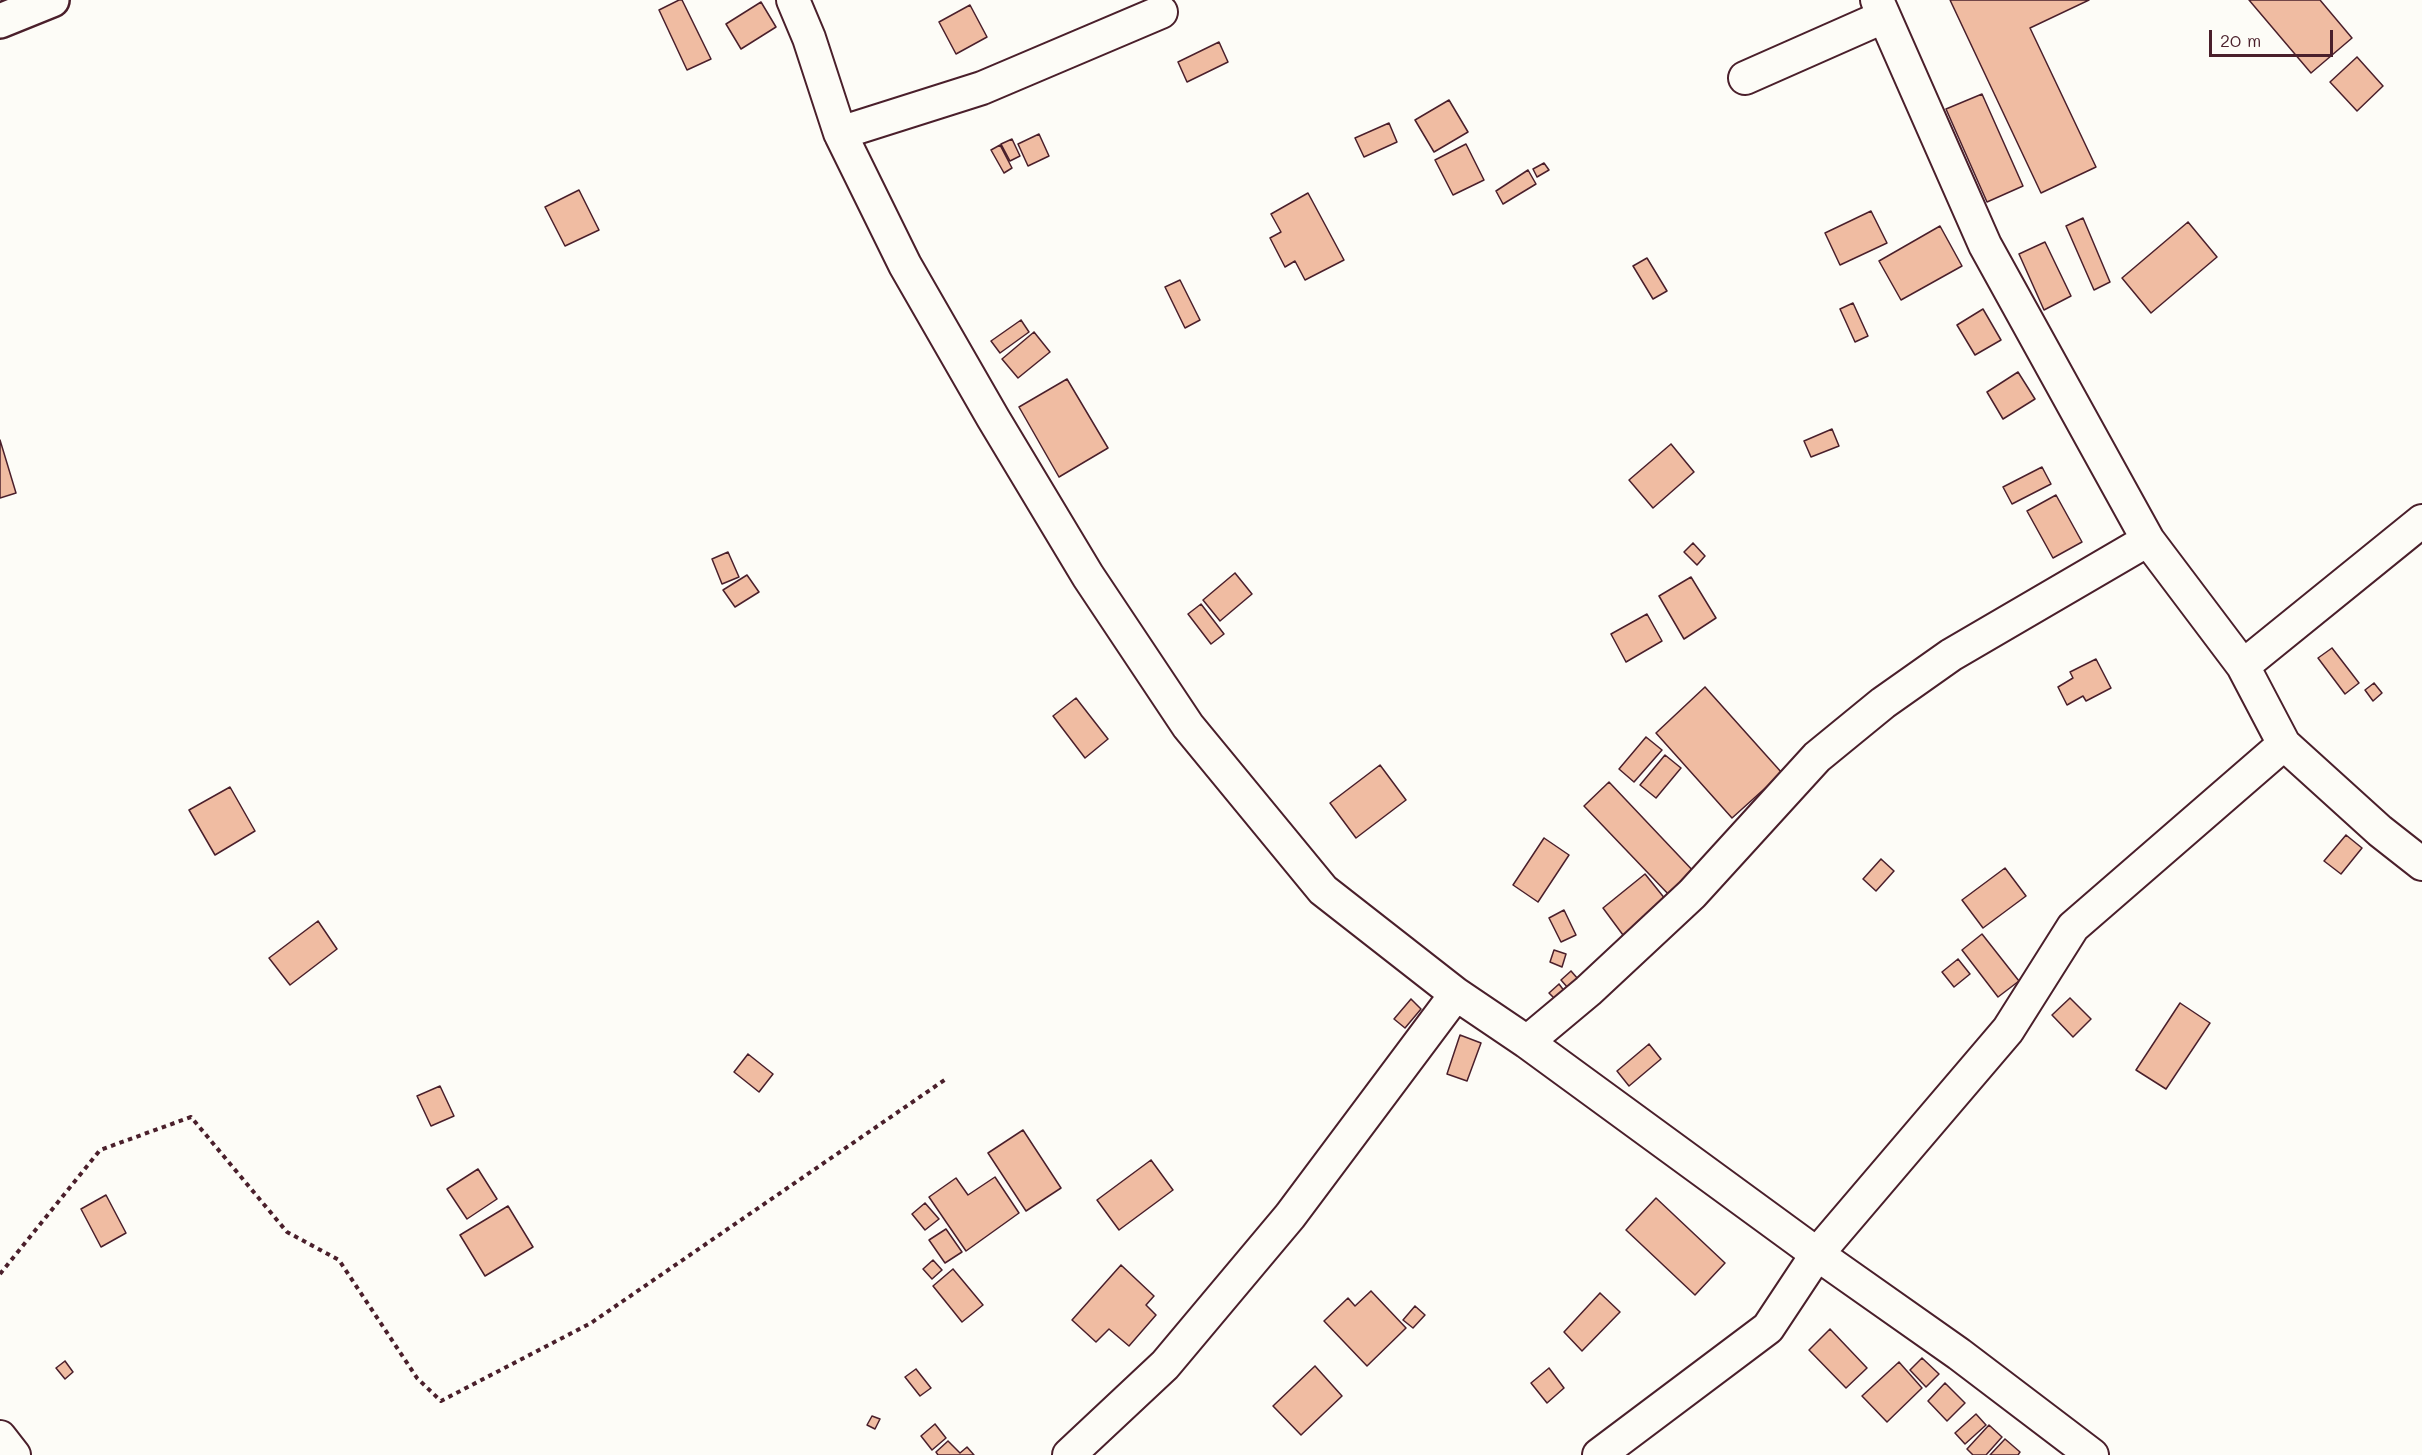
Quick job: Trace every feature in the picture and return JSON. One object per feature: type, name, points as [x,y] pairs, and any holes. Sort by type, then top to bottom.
[{"type":"highway","points":[[0,21],[52,0]]},
{"type":"street","points":[[793,0],[809,38],[840,133],[905,265],[993,418],[1088,576],[1188,726],[1323,890],[1456,994],[1527,1042],[1817,1254],[1959,1354],[2085,1453]]},
{"type":"street","points":[[1745,78],[1880,8],[1986,245],[2148,540],[2243,666],[2283,744],[2380,831],[2422,864]]},
{"type":"street","points":[[840,133],[982,88],[1161,12]]},
{"type":"street","points":[[2243,666],[2422,521]]},
{"type":"street","points":[[1527,1042],[1588,991],[1692,894],[1817,757],[1883,703],[1951,655],[2148,540]]},
{"type":"street","points":[[1599,1455],[1768,1328],[1817,1254],[2008,1030],[2073,927],[2283,744]]},
{"type":"street","points":[[1069,1455],[1165,1365],[1290,1216],[1456,994]]},
{"type":"street","points":[[0,1437],[14,1455]]},
{"type":"path","points":[[0,1274],[100,1150],[191,1116],[287,1232],[339,1260],[417,1378],[441,1401],[591,1323],[946,1079]]},
{"type":"building","points":[[682,0],[711,59],[687,70],[659,10]]},
{"type":"building","points":[[1950,0],[2089,0],[2030,28],[2096,167],[2041,193]]},
{"type":"building","points":[[2249,0],[2320,0],[2352,38],[2311,73]]},
{"type":"building","points":[[761,2],[776,27],[741,49],[726,24]]},
{"type":"building","points":[[970,5],[987,37],[956,54],[939,22]]},
{"type":"building","points":[[1219,42],[1228,62],[1187,82],[1178,62]]},
{"type":"building","points":[[2357,57],[2383,86],[2357,111],[2330,82]]},
{"type":"building","points":[[1982,94],[2023,186],[1987,202],[1946,109]]},
{"type":"building","points":[[1449,100],[1468,132],[1434,152],[1415,120]]},
{"type":"building","points":[[1389,123],[1397,142],[1364,157],[1355,138]]},
{"type":"building","points":[[1039,134],[1049,156],[1028,166],[1018,144]]},
{"type":"building","points":[[1012,139],[1020,156],[1010,161],[1001,144]]},
{"type":"building","points":[[1466,144],[1484,180],[1453,195],[1435,160]]},
{"type":"building","points":[[1000,145],[1012,168],[1004,173],[991,150]]},
{"type":"building","points":[[1544,163],[1549,170],[1537,177],[1533,169]]},
{"type":"building","points":[[1528,170],[1536,184],[1503,204],[1496,191]]},
{"type":"building","points":[[579,190],[599,230],[565,246],[545,207]]},
{"type":"building","points":[[1308,193],[1344,260],[1305,280],[1295,261],[1285,267],[1270,238],[1281,232],[1271,214]]},
{"type":"building","points":[[1871,211],[1887,243],[1840,265],[1825,233]]},
{"type":"building","points":[[2083,218],[2110,282],[2094,290],[2066,226]]},
{"type":"building","points":[[2188,222],[2217,257],[2151,313],[2122,278]]},
{"type":"building","points":[[1940,226],[1962,266],[1901,300],[1879,261]]},
{"type":"building","points":[[2045,242],[2071,296],[2044,310],[2019,254]]},
{"type":"building","points":[[1647,258],[1667,291],[1653,299],[1633,266]]},
{"type":"building","points":[[1180,280],[1200,320],[1185,328],[1165,287]]},
{"type":"building","points":[[1853,303],[1868,336],[1855,342],[1840,309]]},
{"type":"building","points":[[1983,309],[2001,340],[1975,355],[1957,325]]},
{"type":"building","points":[[1021,320],[1029,332],[1000,353],[991,341]]},
{"type":"building","points":[[1034,332],[1050,352],[1018,378],[1002,359]]},
{"type":"building","points":[[2018,372],[2035,399],[2003,419],[1987,392]]},
{"type":"building","points":[[1067,379],[1108,448],[1059,477],[1019,407]]},
{"type":"building","points":[[1832,429],[1839,446],[1811,457],[1804,441]]},
{"type":"building","points":[[0,440],[16,493],[0,498]]},
{"type":"building","points":[[1671,444],[1694,472],[1653,508],[1629,480]]},
{"type":"building","points":[[2042,467],[2051,484],[2012,504],[2003,487]]},
{"type":"building","points":[[2056,495],[2082,542],[2053,558],[2027,511]]},
{"type":"building","points":[[1693,543],[1705,556],[1697,565],[1684,552]]},
{"type":"building","points":[[728,552],[739,577],[722,584],[712,559]]},
{"type":"building","points":[[1235,573],[1252,594],[1220,621],[1203,600]]},
{"type":"building","points":[[747,575],[759,592],[735,607],[723,590]]},
{"type":"building","points":[[1691,577],[1716,618],[1684,639],[1659,596]]},
{"type":"building","points":[[1201,604],[1224,634],[1211,644],[1188,614]]},
{"type":"building","points":[[1647,614],[1662,641],[1626,662],[1611,634]]},
{"type":"building","points":[[2332,648],[2359,683],[2345,694],[2318,658]]},
{"type":"building","points":[[2096,659],[2111,688],[2086,701],[2083,696],[2067,705],[2058,687],[2073,678],[2070,672]]},
{"type":"building","points":[[2374,683],[2382,693],[2373,701],[2365,690]]},
{"type":"building","points":[[1705,687],[1782,773],[1732,818],[1656,733]]},
{"type":"building","points":[[1076,698],[1108,739],[1085,758],[1053,716]]},
{"type":"building","points":[[1646,737],[1662,750],[1634,782],[1619,769]]},
{"type":"building","points":[[1665,755],[1681,768],[1656,798],[1640,785]]},
{"type":"building","points":[[1380,765],[1406,800],[1356,838],[1330,803]]},
{"type":"building","points":[[1609,782],[1697,875],[1672,898],[1584,806]]},
{"type":"building","points":[[230,787],[255,831],[215,855],[189,810]]},
{"type":"building","points":[[2346,835],[2362,848],[2341,874],[2324,861]]},
{"type":"building","points":[[1544,838],[1569,855],[1538,902],[1513,885]]},
{"type":"building","points":[[1881,859],[1894,871],[1876,891],[1863,879]]},
{"type":"building","points":[[2005,868],[2026,896],[1983,928],[1962,900]]},
{"type":"building","points":[[1645,874],[1666,900],[1623,935],[1603,908]]},
{"type":"building","points":[[1564,910],[1576,935],[1561,942],[1549,918]]},
{"type":"building","points":[[318,921],[337,949],[290,985],[269,958]]},
{"type":"building","points":[[1982,934],[2019,981],[1998,997],[1962,950]]},
{"type":"building","points":[[1554,950],[1566,954],[1562,967],[1550,962]]},
{"type":"building","points":[[1958,959],[1970,974],[1954,987],[1942,972]]},
{"type":"building","points":[[1571,971],[1578,979],[1568,988],[1561,980]]},
{"type":"building","points":[[1559,984],[1565,992],[1556,1000],[1549,993]]},
{"type":"building","points":[[2070,998],[2091,1019],[2073,1037],[2052,1015]]},
{"type":"building","points":[[1411,999],[1421,1009],[1405,1028],[1394,1019]]},
{"type":"building","points":[[2180,1003],[2210,1023],[2166,1089],[2136,1070]]},
{"type":"building","points":[[1460,1035],[1481,1043],[1467,1081],[1447,1074]]},
{"type":"building","points":[[1649,1044],[1661,1059],[1629,1086],[1617,1071]]},
{"type":"building","points":[[748,1054],[773,1074],[759,1092],[734,1072]]},
{"type":"building","points":[[440,1086],[454,1116],[431,1126],[417,1096]]},
{"type":"building","points":[[1023,1130],[1061,1188],[1026,1211],[988,1153]]},
{"type":"building","points":[[1151,1160],[1173,1190],[1119,1230],[1097,1200]]},
{"type":"building","points":[[478,1169],[497,1199],[467,1219],[447,1189]]},
{"type":"building","points":[[995,1177],[1019,1213],[966,1251],[929,1197],[956,1178],[968,1195]]},
{"type":"building","points":[[106,1195],[126,1233],[101,1247],[81,1209]]},
{"type":"building","points":[[1656,1198],[1725,1263],[1695,1295],[1626,1230]]},
{"type":"building","points":[[925,1203],[939,1219],[925,1230],[912,1214]]},
{"type":"building","points":[[508,1206],[533,1247],[485,1276],[460,1235]]},
{"type":"building","points":[[946,1229],[962,1252],[945,1263],[929,1240]]},
{"type":"building","points":[[933,1260],[942,1270],[932,1279],[923,1269]]},
{"type":"building","points":[[1121,1265],[1154,1296],[1146,1305],[1156,1315],[1129,1346],[1109,1329],[1096,1342],[1072,1320]]},
{"type":"building","points":[[953,1269],[983,1305],[962,1322],[933,1286]]},
{"type":"building","points":[[1371,1291],[1406,1328],[1367,1366],[1324,1321],[1348,1298],[1355,1306]]},
{"type":"building","points":[[1600,1293],[1620,1312],[1582,1351],[1564,1332]]},
{"type":"building","points":[[1415,1306],[1425,1315],[1413,1328],[1403,1320]]},
{"type":"building","points":[[1830,1329],[1867,1368],[1846,1388],[1809,1350]]},
{"type":"building","points":[[1922,1358],[1939,1374],[1926,1387],[1910,1370]]},
{"type":"building","points":[[65,1361],[73,1372],[65,1379],[56,1368]]},
{"type":"building","points":[[1899,1362],[1922,1388],[1887,1422],[1862,1396]]},
{"type":"building","points":[[1315,1366],[1342,1396],[1301,1435],[1273,1406]]},
{"type":"building","points":[[1549,1368],[1564,1388],[1547,1403],[1531,1383]]},
{"type":"building","points":[[916,1369],[931,1388],[920,1396],[905,1377]]},
{"type":"building","points":[[1945,1383],[1965,1403],[1947,1421],[1928,1401]]},
{"type":"building","points":[[1976,1414],[1986,1425],[1965,1444],[1955,1433]]},
{"type":"building","points":[[872,1416],[880,1419],[875,1429],[867,1425]]},
{"type":"building","points":[[935,1424],[946,1438],[932,1450],[921,1436]]},
{"type":"building","points":[[1989,1425],[2002,1437],[1986,1455],[1973,1455],[1967,1449]]},
{"type":"building","points":[[2005,1439],[2020,1452],[2018,1455],[1990,1455]]},
{"type":"building","points":[[948,1441],[960,1453],[967,1447],[974,1455],[938,1455],[936,1452]]}]
